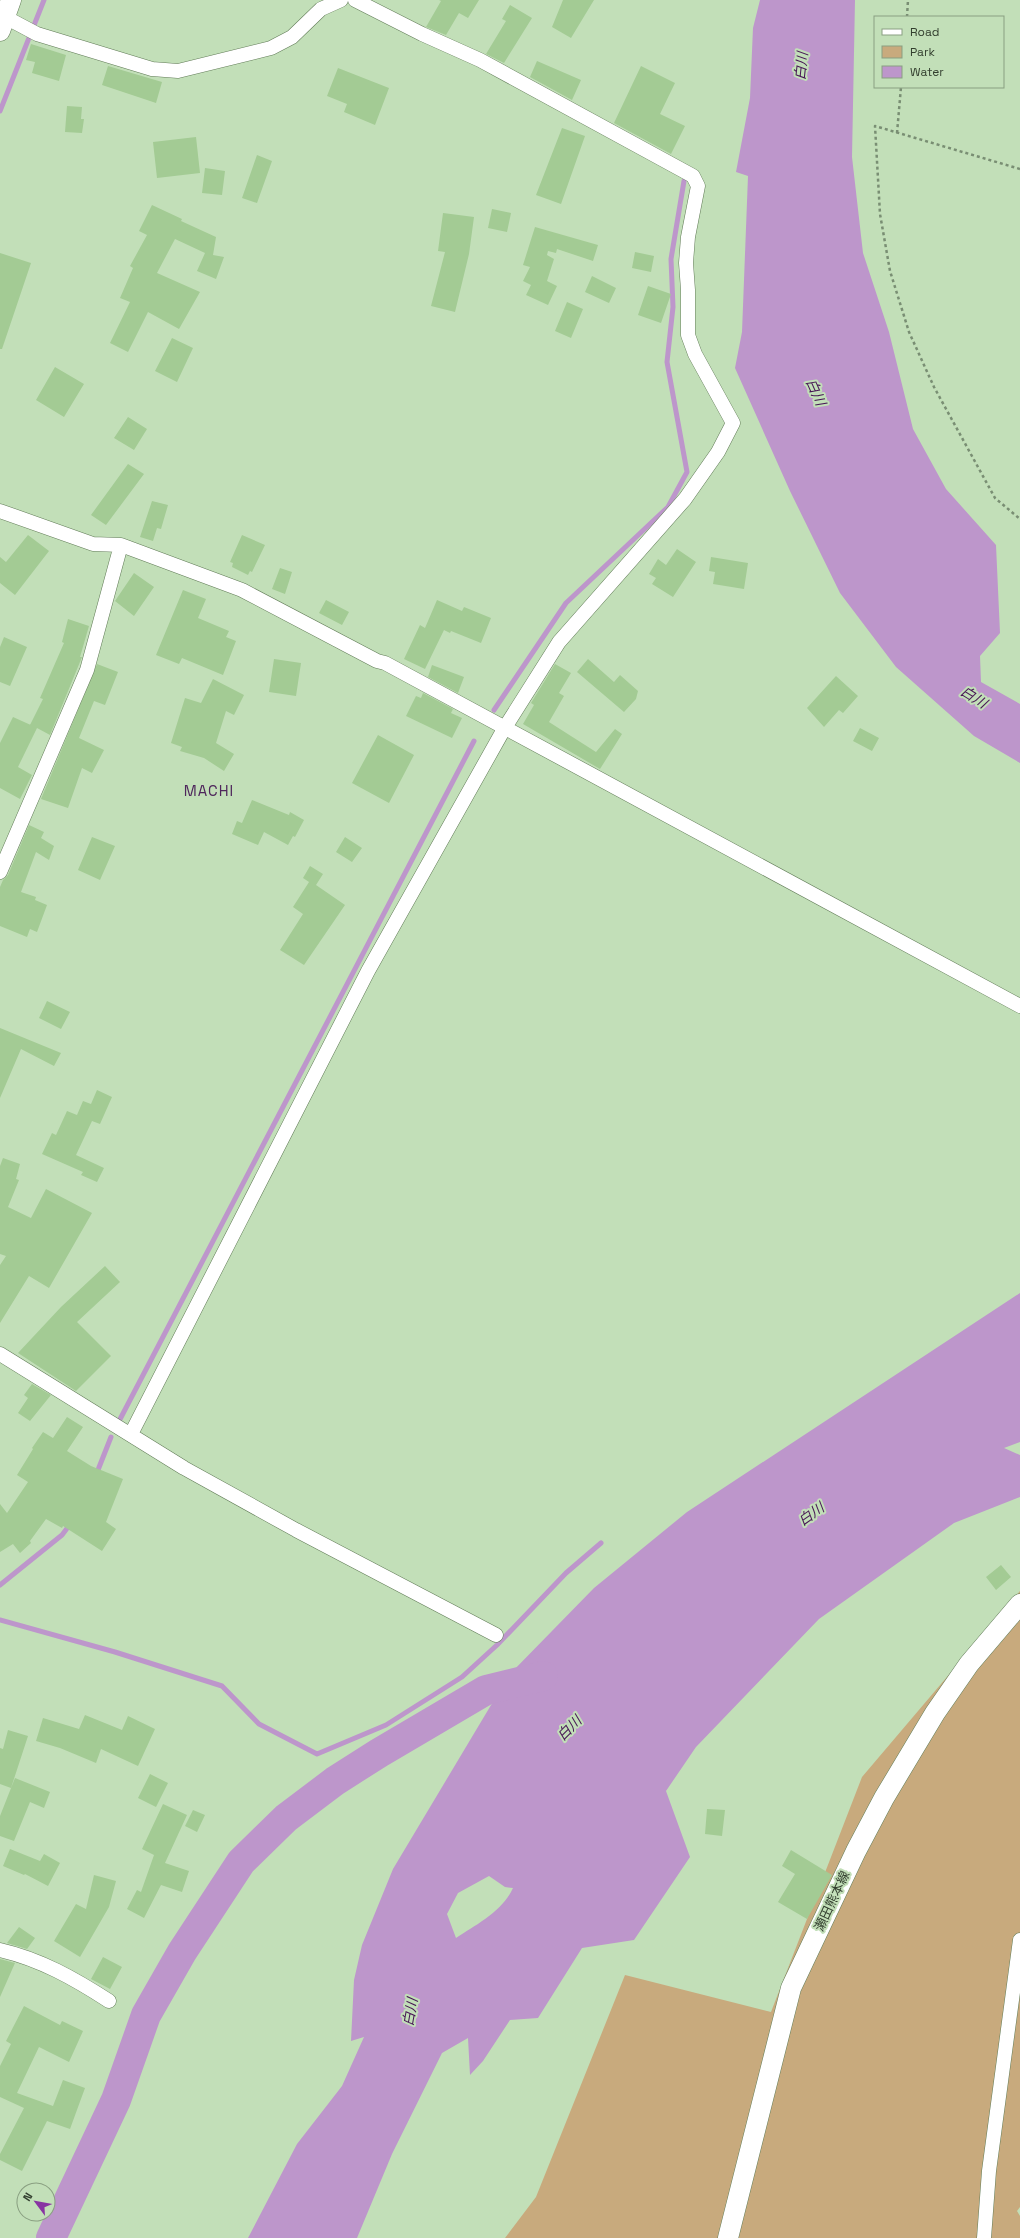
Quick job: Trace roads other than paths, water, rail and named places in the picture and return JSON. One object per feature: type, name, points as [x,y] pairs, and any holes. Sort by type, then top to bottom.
[{"type":"main road","name":"瀬田熊本線","points":[[728,2238],[791,1988],[856,1850],[892,1785],[935,1713],[969,1664],[1020,1604]]},
{"type":"street","points":[[9,13],[37,34],[152,69],[178,71],[271,48],[292,37],[323,4],[340,0]]},
{"type":"street","points":[[131,1434],[368,971],[504,729],[559,642],[685,499],[718,452],[732,428],[733,423],[695,354],[688,335],[688,290],[686,263],[688,237],[698,186],[693,176],[668,161],[586,119],[480,60],[422,34],[355,0]]},
{"type":"street","points":[[0,511],[93,544],[121,545],[242,590],[377,661],[385,663],[504,729],[1020,1006]]},
{"type":"street","points":[[0,872],[87,670],[121,545]]},
{"type":"street","points":[[0,1354],[184,1468],[296,1530],[496,1635]]},
{"type":"street","points":[[984,2238],[989,2171],[1020,1940]]},
{"type":"street","points":[[0,1950],[35,1961],[70,1976],[109,2001]]},
{"type":"water","name":"白川","points":[[760,0],[855,0],[852,157],[863,253],[889,332],[913,429],[946,489],[996,545],[1000,633],[980,656],[981,682],[1020,704],[1020,763],[974,736],[896,667],[840,593],[790,491],[735,368],[742,332],[748,176],[736,172],[750,98],[753,28]]},
{"type":"water","name":"白川","points":[[1020,1293],[1020,1442],[1004,1448],[1020,1455],[1020,1497],[954,1523],[819,1619],[696,1747],[666,1791],[690,1857],[634,1940],[582,1948],[538,2018],[510,2020],[483,2061],[470,2075],[468,2038],[442,2053],[392,2154],[357,2238],[248,2238],[297,2144],[342,2086],[364,2037],[351,2041],[354,1980],[362,1945],[393,1869],[509,1675],[594,1588],[687,1512]],"holes":[[[489,1876],[505,1887],[513,1888],[503,1904],[480,1923],[456,1938],[447,1914],[458,1893]]]},
{"type":"waterway","points":[[0,111],[44,0]]},
{"type":"waterway","points":[[494,710],[566,603],[668,507],[687,472],[667,362],[673,307],[671,259],[684,181]]},
{"type":"waterway","points":[[117,1425],[474,741]]},
{"type":"waterway","points":[[96,1475],[111,1437]]},
{"type":"waterway","points":[[0,1585],[62,1535],[71,1523]]},
{"type":"waterway","points":[[0,1620],[115,1652],[222,1686],[259,1724],[317,1754],[386,1725],[462,1677],[497,1645],[566,1573],[601,1543]]},
{"type":"waterway","points":[[51,2238],[116,2100],[146,2015],[182,1952],[241,1862],[286,1818],[335,1781],[379,1753],[486,1690],[543,1676]]},
{"type":"district","name":"MACHI","points":[[209,790]]}]
